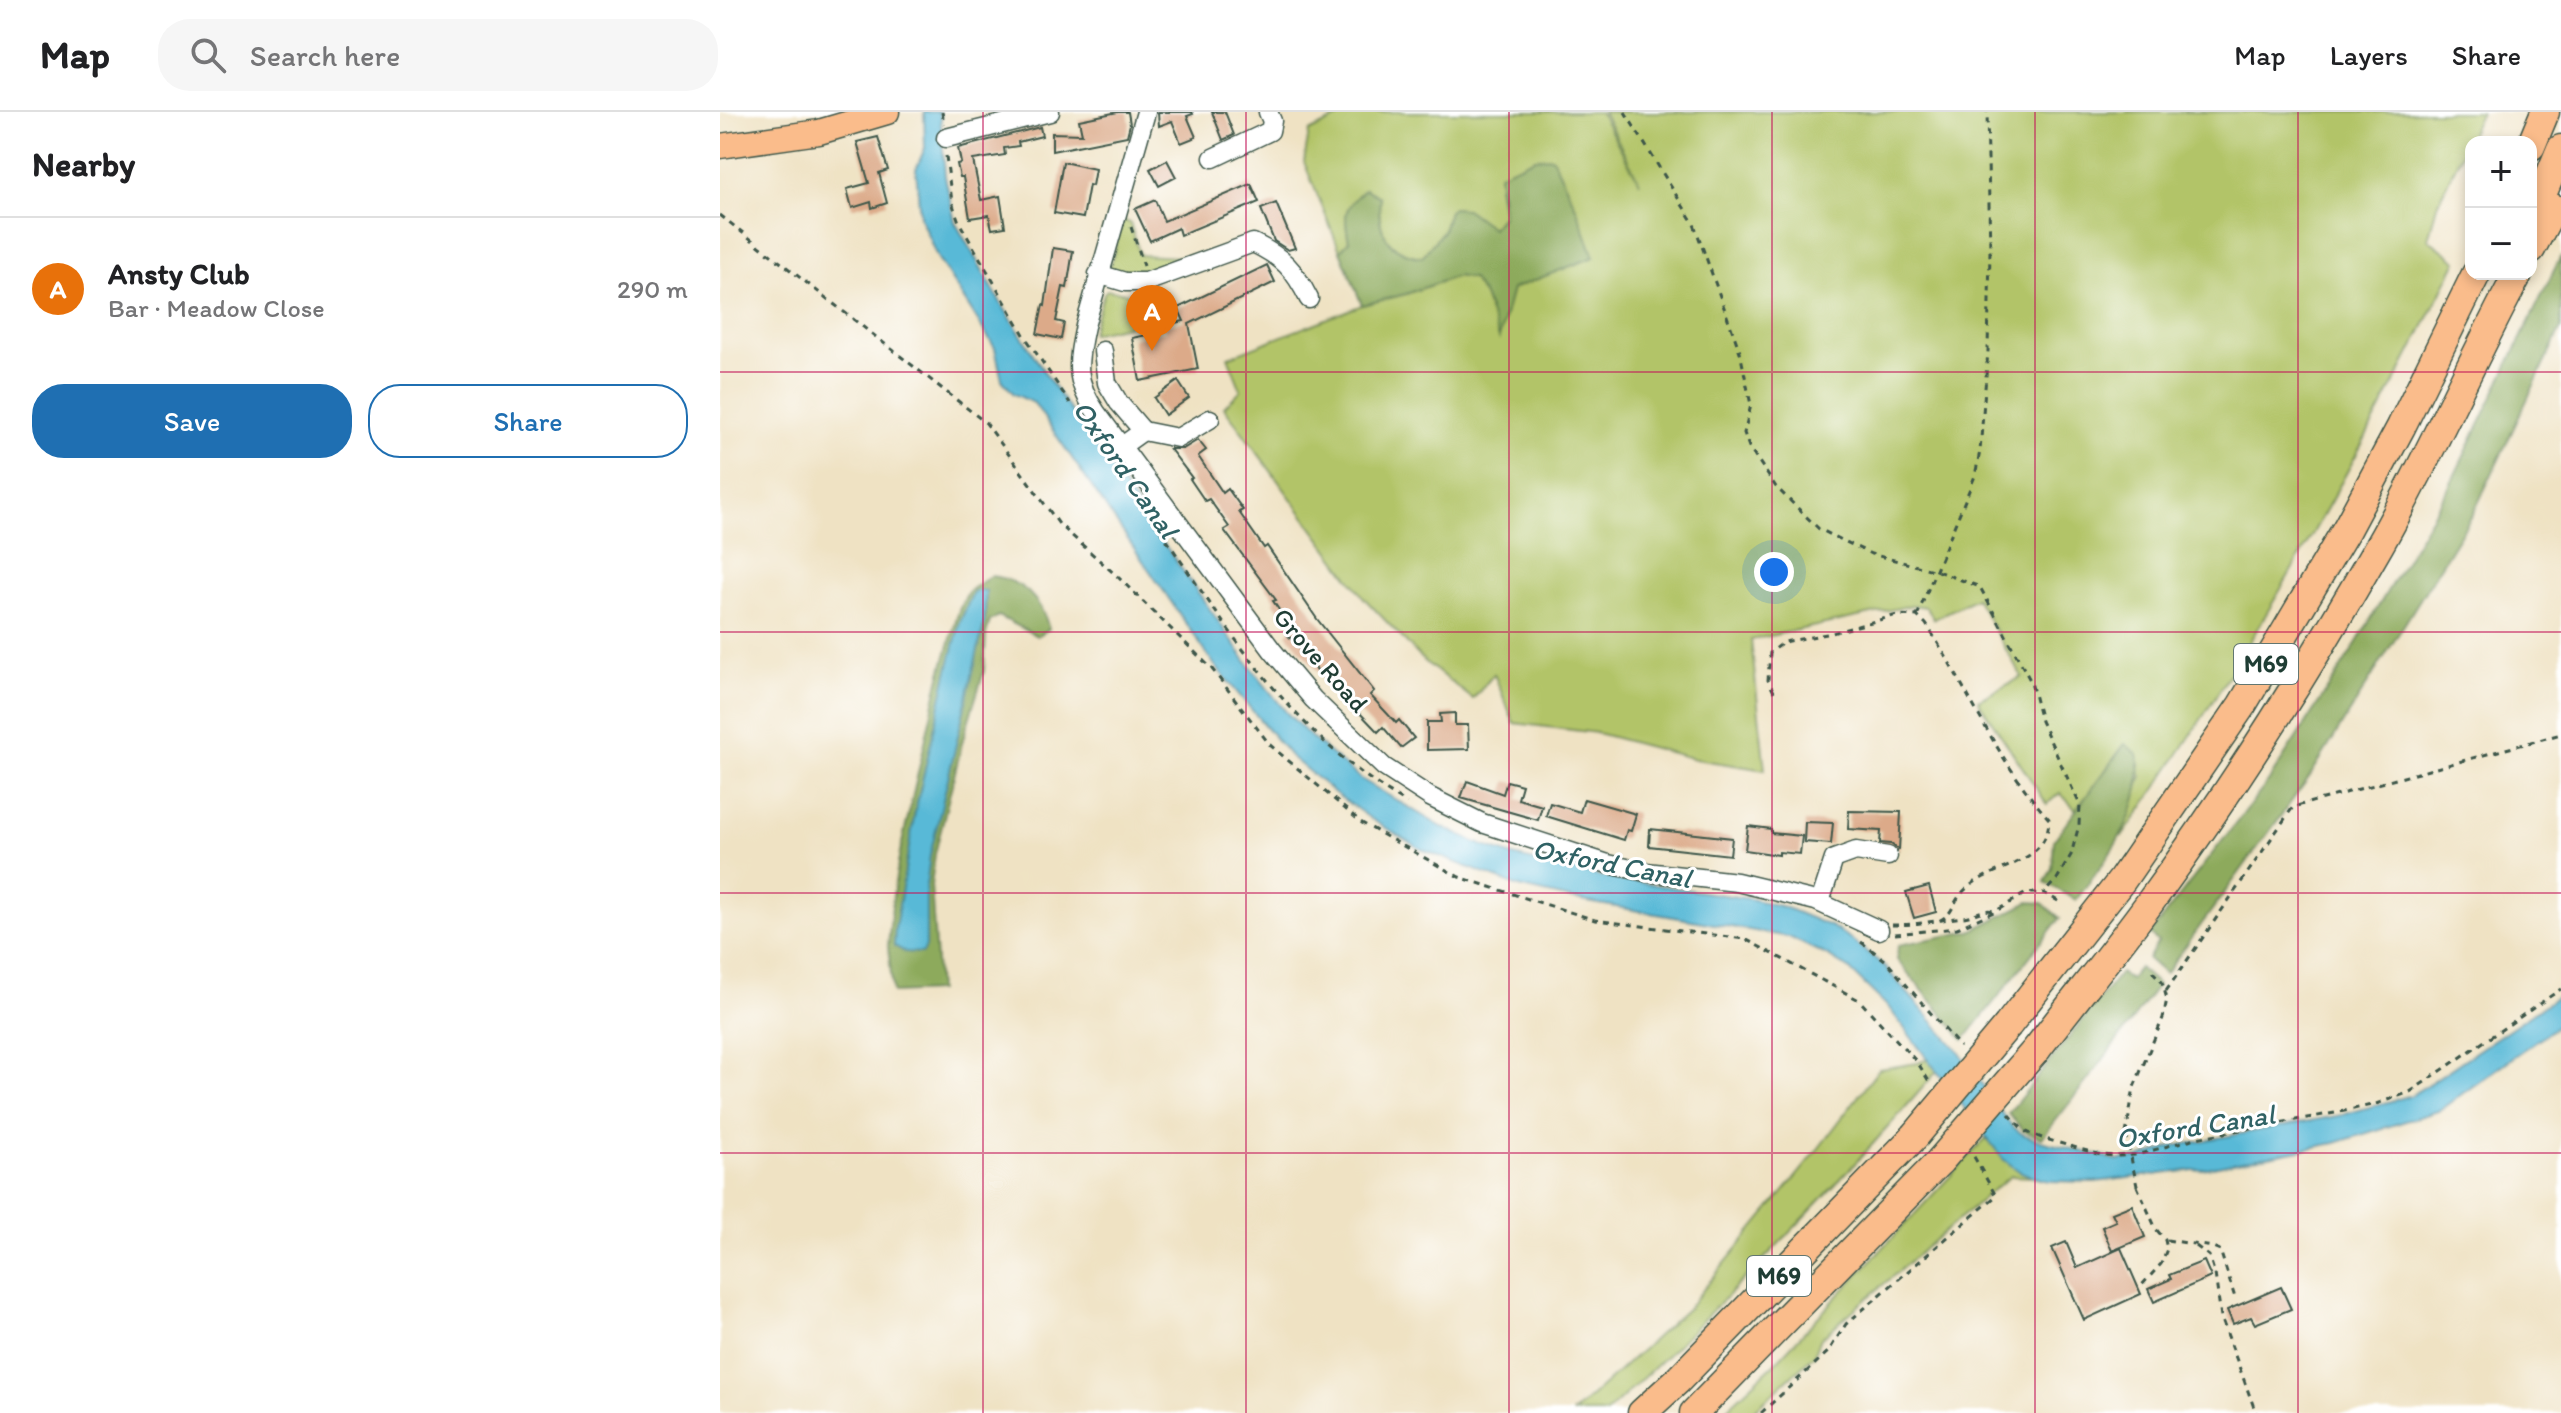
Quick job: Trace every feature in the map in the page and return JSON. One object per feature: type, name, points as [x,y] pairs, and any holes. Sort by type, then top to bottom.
[{"type":"highway","points":[[2535,136],[2545,112]]},
{"type":"highway","points":[[2536,208],[2561,149]]},
{"type":"highway","points":[[2537,238],[2561,193]]},
{"type":"highway","name":"M69","points":[[1642,1413],[1677,1381],[1915,1136],[2008,1025],[2122,880],[2242,705],[2347,528],[2473,280]]},
{"type":"highway","name":"M69","points":[[2478,350],[2507,280]]},
{"type":"highway","name":"M69","points":[[1694,1413],[1940,1161],[2036,1050],[2151,901],[2270,727],[2386,532],[2423,465],[2515,280]]},
{"type":"main road","points":[[720,146],[819,132],[887,112]]},
{"type":"street","points":[[946,138],[1050,112]]},
{"type":"street","name":"Grove Road","points":[[1146,112],[1098,274],[1079,357],[1081,386],[1086,398],[1272,650],[1313,699],[1384,767],[1430,797],[1482,823],[1608,864],[1646,872],[1737,882],[1820,902],[1879,930]]},
{"type":"street","points":[[1213,158],[1270,131],[1272,121],[1268,112]]},
{"type":"street","points":[[1098,274],[1125,282],[1149,281],[1253,243],[1273,253],[1296,271],[1309,299]]},
{"type":"street","points":[[1103,351],[1107,383],[1143,431],[1178,438],[1210,419]]},
{"type":"street","points":[[1122,446],[1143,431]]},
{"type":"street","points":[[1820,902],[1834,859],[1856,851],[1888,856]]},
{"type":"path","points":[[942,112],[948,177],[959,222],[1026,338],[1071,404]]},
{"type":"path","points":[[1625,112],[1694,224],[1740,352],[1751,405],[1744,433],[1749,447],[1776,487],[1819,529],[1871,554],[1937,571],[1980,587],[2031,682],[2041,721],[2080,805],[2079,825],[2071,855],[2057,879],[2044,893]]},
{"type":"path","points":[[1917,616],[1975,476],[1980,451],[1988,351],[1990,250],[1987,112]]},
{"type":"path","points":[[1115,217],[1130,223],[1149,281]]},
{"type":"path","points":[[1144,508],[1289,709],[1362,776],[1417,809]]},
{"type":"path","points":[[1774,692],[1768,680],[1770,653],[1784,642],[1832,633],[1897,615],[1917,616],[1926,624],[2009,767],[2049,819],[2049,829],[2026,860],[1985,876],[1962,893],[1951,915],[1939,921]]},
{"type":"path","points":[[2166,991],[2293,807],[2561,734]]},
{"type":"path","points":[[1996,911],[1988,909],[1967,917],[1939,921],[1883,924],[1879,930],[1901,935],[1957,928],[1996,911],[2026,893],[2044,893],[2060,902]]},
{"type":"path","points":[[1857,939],[1885,960],[1960,1047]]},
{"type":"path","points":[[2141,1286],[2161,1264],[2167,1249],[2137,1186],[2126,1134],[2134,1087],[2163,1018],[2167,999],[2162,982],[2152,971]]},
{"type":"path","points":[[2008,1114],[2024,1131],[2101,1155],[2117,1156],[2136,1155],[2184,1141],[2376,1104],[2410,1092],[2561,989]]},
{"type":"path","points":[[2165,1240],[2220,1250],[2236,1301]]},
{"type":"path","points":[[2196,1246],[2209,1256],[2215,1274],[2221,1317],[2256,1413]]},
{"type":"green space","points":[[1349,112],[1600,112],[1640,183],[1603,112],[2481,112],[2470,136],[2465,136],[2465,146],[2437,205],[2428,239],[2457,261],[2381,409],[2300,555],[2215,698],[2122,837],[2142,776],[2124,745],[2076,810],[2060,793],[2047,804],[1980,704],[1978,700],[2022,677],[1976,598],[1934,619],[1926,607],[1913,605],[1751,640],[1765,770],[1695,759],[1597,733],[1514,723],[1494,674],[1473,699],[1424,661],[1364,598],[1224,407],[1241,390],[1228,357],[1362,305],[1457,276],[1472,279],[1484,296],[1499,336],[1512,289],[1594,257],[1498,187],[1503,215],[1492,228],[1466,210],[1449,211],[1443,231],[1422,257],[1400,251],[1386,238],[1380,220],[1380,197],[1364,189],[1352,201],[1347,212],[1349,241],[1340,251],[1304,162],[1309,132]]},
{"type":"green space","points":[[1552,157],[1575,205],[1594,257],[1512,289],[1499,338],[1484,296],[1472,279],[1457,276],[1362,305],[1340,251],[1349,241],[1346,224],[1349,206],[1365,189],[1380,197],[1380,220],[1386,238],[1400,251],[1422,257],[1443,231],[1449,211],[1453,208],[1466,209],[1492,228],[1503,215],[1499,174],[1535,158]]},
{"type":"green space","points":[[1123,220],[1130,223],[1140,255],[1180,257],[1180,263],[1144,280],[1108,274]]},
{"type":"green space","points":[[2561,256],[2561,328],[2473,514],[2310,776],[2165,974],[2148,959],[2158,942],[2150,934],[2268,782],[2350,654],[2448,489]]},
{"type":"green space","points":[[1149,289],[1170,316],[1091,334],[1107,290],[1134,294]]},
{"type":"green space","points":[[991,576],[1012,582],[1029,593],[1046,618],[1049,629],[1037,636],[999,616],[990,621],[986,634],[984,671],[963,739],[935,854],[931,885],[938,991],[893,993],[888,946],[893,895],[939,680],[959,610],[968,592]]},
{"type":"green space","points":[[2125,744],[2138,754],[2137,794],[2131,814],[2112,850],[2076,900],[2045,882],[2052,868],[2054,840]]},
{"type":"green space","points":[[2029,902],[2042,903],[2060,918],[1964,1040],[1897,960],[1898,945],[1971,931]]},
{"type":"green space","points":[[2139,968],[2158,985],[2042,1138],[2024,1131],[2008,1114],[2120,973],[2130,979]]},
{"type":"green space","points":[[1928,1058],[1937,1071],[1818,1204],[1735,1289],[1606,1413],[1573,1413],[1689,1307],[1809,1161],[1879,1069],[1918,1063]]},
{"type":"green space","points":[[1986,1138],[2019,1171],[2033,1177],[2011,1176],[1993,1190],[1821,1338],[1814,1355],[1751,1413],[1722,1413],[1775,1363]]},
{"type":"water","points":[[924,112],[940,112],[945,176],[955,222],[1001,303],[1052,384],[1249,665],[1287,713],[1313,739],[1361,779],[1442,827],[1513,856],[1603,877],[1751,899],[1784,907],[1830,926],[1883,965],[1957,1049],[2011,1125],[2022,1134],[2117,1160],[2138,1158],[2174,1146],[2342,1115],[2412,1095],[2561,994],[2561,1023],[2438,1111],[2335,1143],[2202,1169],[2095,1182],[2049,1181],[2019,1171],[2003,1159],[1889,1008],[1849,969],[1828,956],[1789,937],[1570,899],[1519,887],[1421,849],[1371,819],[1290,756],[1216,667],[1034,403],[1014,394],[1002,380],[995,348],[937,257],[920,217],[916,169],[925,148]]},
{"type":"water","points":[[986,591],[985,620],[930,856],[926,886],[926,946],[923,953],[905,952],[894,946],[895,928],[915,812],[960,622],[973,592]]},
{"type":"building","points":[[1128,112],[1130,124],[1127,136],[1052,151],[1052,133],[1082,134],[1079,120]]},
{"type":"building","points":[[1158,112],[1192,112],[1187,116],[1196,137],[1181,143],[1172,121],[1159,126]]},
{"type":"building","points":[[1212,112],[1225,112],[1234,135],[1223,140]]},
{"type":"building","points":[[1040,127],[1042,136],[1018,142],[1019,146],[1004,148],[1005,155],[973,160],[981,200],[1000,196],[1005,227],[992,229],[989,215],[970,218],[963,177],[960,177],[957,164],[961,163],[958,148]]},
{"type":"building","points":[[878,137],[888,170],[879,173],[887,203],[872,208],[871,202],[852,208],[847,189],[869,183],[857,142]]},
{"type":"building","points":[[1167,160],[1176,177],[1159,186],[1150,169]]},
{"type":"building","points":[[1063,162],[1095,169],[1083,218],[1054,213]]},
{"type":"building","points":[[1251,184],[1259,202],[1180,235],[1178,228],[1150,241],[1135,209],[1155,200],[1164,221]]},
{"type":"building","points":[[1276,203],[1295,248],[1288,250],[1274,241],[1261,209]]},
{"type":"building","points":[[1053,248],[1073,251],[1067,288],[1063,287],[1056,321],[1064,323],[1061,339],[1037,334],[1045,306]]},
{"type":"building","points":[[1267,265],[1275,282],[1189,324],[1198,369],[1140,381],[1132,338],[1166,331],[1165,325],[1184,321],[1178,308]]},
{"type":"building","points":[[1178,381],[1189,398],[1165,415],[1154,398]]},
{"type":"building","points":[[1198,440],[1206,450],[1198,456],[1223,493],[1228,489],[1243,510],[1239,512],[1264,548],[1267,546],[1317,619],[1374,691],[1370,695],[1414,738],[1401,748],[1383,727],[1378,732],[1333,685],[1331,687],[1287,634],[1292,629],[1273,601],[1276,600],[1224,530],[1229,527],[1209,499],[1205,501],[1170,449],[1183,449]]},
{"type":"building","points":[[1455,713],[1455,725],[1468,725],[1469,749],[1427,750],[1427,722],[1441,722],[1440,714]]},
{"type":"building","points":[[1467,781],[1503,794],[1507,781],[1522,785],[1518,799],[1542,806],[1538,820],[1461,798]]},
{"type":"building","points":[[1584,799],[1636,814],[1631,831],[1627,830],[1624,840],[1546,816],[1550,803],[1580,812]]},
{"type":"building","points":[[1849,811],[1901,812],[1899,850],[1891,844],[1880,843],[1881,831],[1848,829]]},
{"type":"building","points":[[1805,822],[1833,823],[1831,844],[1804,842]]},
{"type":"building","points":[[1748,826],[1771,829],[1771,833],[1802,836],[1800,854],[1779,852],[1779,855],[1745,850]]},
{"type":"building","points":[[1650,829],[1732,838],[1730,855],[1649,846]]},
{"type":"building","points":[[1929,886],[1936,912],[1914,918],[1906,892]]},
{"type":"building","points":[[2132,1205],[2145,1237],[2112,1251],[2102,1227],[2116,1221],[2112,1213]]},
{"type":"building","points":[[2066,1242],[2077,1268],[2121,1248],[2141,1294],[2084,1320],[2052,1248]]},
{"type":"building","points":[[2204,1261],[2211,1277],[2154,1302],[2148,1289],[2171,1279],[2169,1275]]},
{"type":"building","points":[[2281,1287],[2291,1309],[2255,1324],[2251,1317],[2233,1324],[2227,1310]]},
{"type":"place","name":"Ansty Club","points":[[1152,351]]},
{"type":"water label","name":"Oxford Canal","points":[[1126,469]]},
{"type":"water label","name":"Oxford Canal","points":[[1612,863]]},
{"type":"water label","name":"Oxford Canal","points":[[2195,1126]]}]
